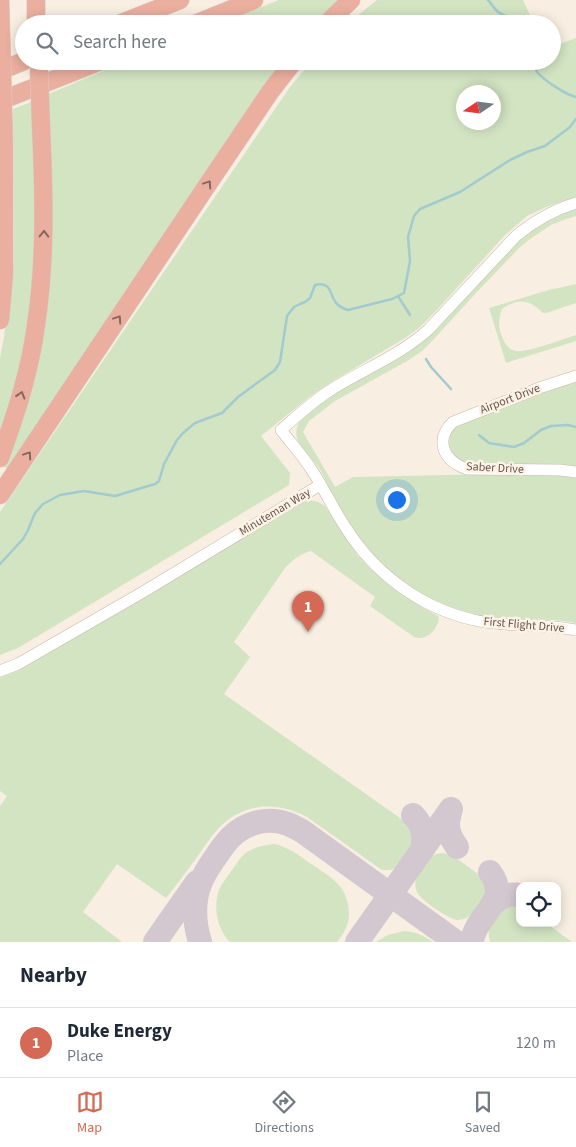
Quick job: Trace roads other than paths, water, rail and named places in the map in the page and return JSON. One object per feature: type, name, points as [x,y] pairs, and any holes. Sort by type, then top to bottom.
[{"type":"highway","points":[[0,0],[4,146],[4,275],[0,320]]},
{"type":"highway","points":[[36,0],[36,15]]},
{"type":"highway","points":[[127,15],[146,0]]},
{"type":"highway","points":[[142,15],[180,0]]},
{"type":"highway","points":[[217,15],[254,0]]},
{"type":"highway","points":[[335,15],[351,0]]},
{"type":"highway","points":[[0,71],[15,65]]},
{"type":"highway","points":[[0,458],[24,387],[36,326],[41,287],[44,232],[38,70]]},
{"type":"highway","points":[[0,101],[78,70]]},
{"type":"highway","points":[[0,495],[215,173],[287,70]]},
{"type":"street","name":"Minuteman Way","points":[[0,671],[18,664],[143,592],[320,485],[307,462],[276,434],[328,392],[416,341],[516,236],[527,227],[551,212],[576,204]]},
{"type":"street","name":"Airport Drive","points":[[446,428],[452,422],[539,388],[576,376]]},
{"type":"street","name":"Saber Drive","points":[[446,428],[442,437],[443,446],[456,464],[468,469],[560,470],[576,472]]},
{"type":"street","name":"First Flight Drive","points":[[320,485],[365,554],[385,574],[425,602],[452,614],[490,623],[576,630]]},
{"type":"waterway","points":[[488,0],[495,9],[504,15]]},
{"type":"waterway","points":[[536,70],[550,83],[576,97]]},
{"type":"waterway","points":[[0,564],[23,539],[35,513],[43,504],[60,495],[84,491],[115,496],[155,484],[159,481],[164,464],[183,433],[195,423],[222,413],[238,397],[275,370],[280,362],[287,316],[294,307],[310,298],[315,285],[321,284],[328,287],[334,301],[348,310],[392,299],[404,293],[410,261],[408,237],[414,216],[420,209],[460,192],[510,160],[545,146],[570,127],[576,119]]},
{"type":"waterway","points":[[398,296],[410,315]]},
{"type":"waterway","points":[[426,359],[451,389]]},
{"type":"waterway","points":[[479,435],[489,443],[514,447],[551,426],[568,425],[576,427]]},
{"type":"place","name":"Duke Energy","points":[[308,632]]}]
